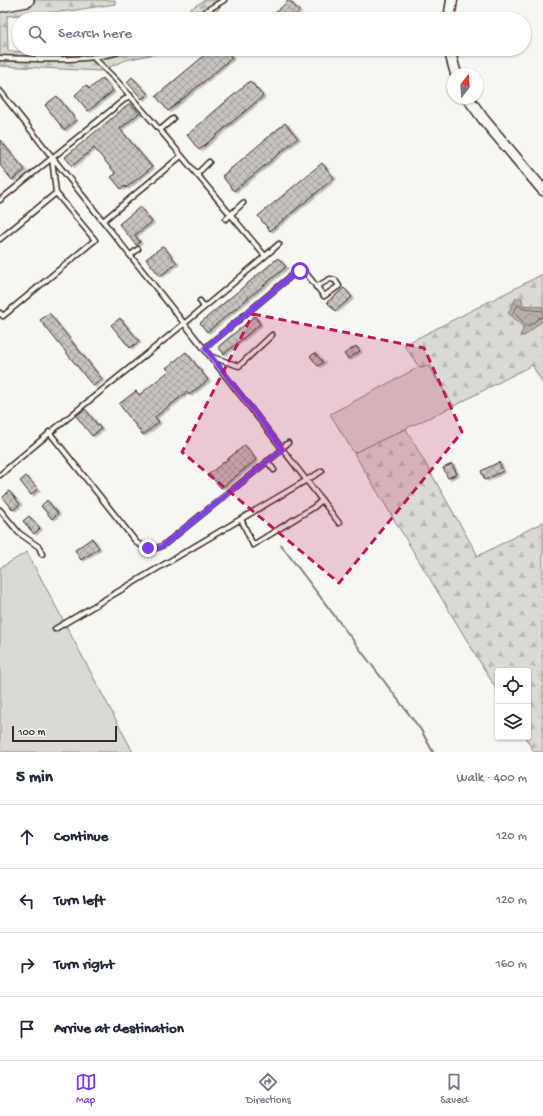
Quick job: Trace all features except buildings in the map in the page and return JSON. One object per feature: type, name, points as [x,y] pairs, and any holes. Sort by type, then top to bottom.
[{"type":"main road","points":[[0,5],[27,0]]},
{"type":"street","points":[[450,12],[452,0]]},
{"type":"street","points":[[451,56],[454,68]]},
{"type":"street","points":[[472,104],[543,190]]},
{"type":"lane","points":[[204,12],[224,0]]},
{"type":"lane","points":[[0,58],[74,59],[99,56]]},
{"type":"lane","points":[[93,57],[160,130],[265,256]]},
{"type":"lane","points":[[0,91],[52,158],[186,323],[339,523]]},
{"type":"lane","points":[[0,200],[130,96]]},
{"type":"lane","points":[[160,130],[173,119]]},
{"type":"lane","points":[[103,221],[181,156]]},
{"type":"lane","points":[[0,313],[2,316],[95,240],[56,193],[52,158]]},
{"type":"lane","points":[[196,174],[210,162]]},
{"type":"lane","points":[[0,238],[56,193]]},
{"type":"lane","points":[[226,219],[243,203]]},
{"type":"lane","points":[[0,475],[49,432],[186,323],[278,244]]},
{"type":"lane","points":[[131,255],[138,249]]},
{"type":"lane","points":[[205,348],[296,272],[305,272],[316,286],[324,296],[339,286],[335,280],[330,279],[316,286]]},
{"type":"lane","points":[[200,301],[204,307]]},
{"type":"lane","points":[[212,357],[239,366],[272,335]]},
{"type":"lane","points":[[49,432],[137,543],[148,548],[160,548],[267,462],[288,443]]},
{"type":"lane","points":[[267,462],[274,470]]},
{"type":"lane","points":[[55,629],[322,471]]},
{"type":"lane","points":[[241,519],[253,545],[314,507],[322,500]]},
{"type":"lane","points":[[0,510],[19,533],[39,547],[42,554]]},
{"type":"highlighted area","points":[[253,314],[424,348],[462,432],[339,583],[182,452]]},
{"type":"green space","points":[[0,0],[115,0],[115,4],[69,11],[12,12],[12,16],[7,16],[8,51],[12,51],[12,56],[145,56],[126,60],[101,71],[0,66]]},
{"type":"green space","points":[[205,0],[225,0],[216,12],[185,12]]},
{"type":"green space","points":[[543,274],[543,384],[532,365],[454,406],[429,366],[419,367],[404,345]]},
{"type":"green space","points":[[428,366],[454,406],[354,453],[330,414],[419,367]]},
{"type":"green space","points":[[406,429],[478,556],[543,522],[543,752],[534,752],[527,740],[531,740],[531,668],[495,668],[495,687],[354,453]]},
{"type":"green space","points":[[27,552],[133,752],[0,752],[0,568]]},
{"type":"water","points":[[516,298],[522,298],[523,305],[543,307],[543,320],[526,335],[520,336],[523,330],[522,325],[508,313]]},
{"type":"waterway","points":[[281,545],[421,730],[433,752]]},
{"type":"route","points":[[148,548],[160,548],[283,449],[205,348],[296,272],[300,271]]}]
